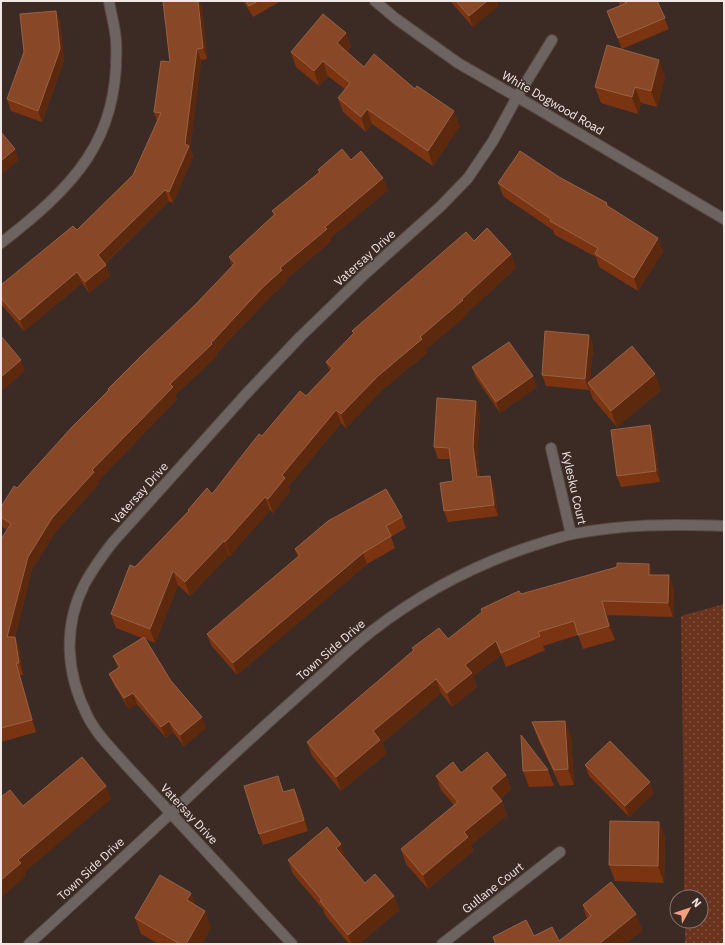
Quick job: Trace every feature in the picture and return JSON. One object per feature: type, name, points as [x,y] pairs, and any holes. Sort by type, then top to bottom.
[{"type":"street","points":[[1,243],[31,220],[65,189],[90,156],[99,139],[109,109],[114,86],[116,66],[116,38],[109,1]]},
{"type":"street","name":"White Dogwood Road","points":[[375,1],[395,18],[458,63],[724,220]]},
{"type":"street","name":"Vatersay Drive","points":[[292,944],[153,796],[101,737],[87,715],[71,672],[69,650],[70,628],[76,606],[84,585],[96,564],[113,542],[251,388],[326,311],[441,206],[468,178],[493,141],[517,97],[552,40]]},
{"type":"street","name":"Kylesku Court","points":[[551,448],[571,534]]},
{"type":"street","name":"Town Side Drive","points":[[29,944],[171,814],[252,736],[356,645],[387,620],[445,582],[507,554],[571,534],[650,524],[724,526]]},
{"type":"street","name":"Gullane Court","points":[[442,944],[560,852]]},
{"type":"shaded area","points":[[724,604],[724,944],[685,944],[685,929],[709,929],[709,889],[684,889],[681,616]]},
{"type":"building","points":[[163,1],[198,1],[203,48],[197,49],[185,144],[189,146],[169,192],[165,190],[98,255],[106,265],[85,282],[77,272],[20,320],[1,298],[1,285],[73,226],[77,230],[133,175],[161,113],[154,112],[161,61],[170,62]]},
{"type":"building","points":[[246,1],[258,1],[249,6]]},
{"type":"building","points":[[456,1],[487,1],[469,16]]},
{"type":"building","points":[[623,1],[657,1],[665,18],[618,38],[607,11],[627,3]]},
{"type":"building","points":[[56,11],[60,49],[38,111],[7,99],[24,52],[20,14]]},
{"type":"building","points":[[323,14],[346,33],[337,43],[364,67],[374,54],[415,89],[417,86],[454,111],[428,151],[367,109],[361,117],[338,98],[350,83],[323,61],[314,71],[291,52]]},
{"type":"building","points":[[607,45],[659,60],[651,91],[635,87],[632,97],[595,87]]},
{"type":"building","points":[[1,132],[15,149],[1,161]]},
{"type":"building","points":[[342,149],[351,160],[361,151],[383,178],[325,227],[327,229],[280,268],[282,270],[262,288],[211,343],[212,344],[170,384],[173,387],[92,470],[94,472],[52,518],[28,557],[7,637],[15,637],[19,663],[16,663],[32,720],[1,728],[1,539],[11,524],[1,517],[1,507],[14,486],[17,488],[72,427],[109,390],[108,389],[195,305],[235,263],[229,257],[275,214],[272,211],[320,172],[318,170]]},
{"type":"building","points":[[520,151],[559,177],[607,203],[606,205],[658,238],[634,278],[595,254],[598,248],[550,221],[551,219],[498,183]]},
{"type":"building","points":[[487,228],[511,254],[462,299],[463,300],[420,337],[422,339],[378,376],[341,414],[336,410],[282,475],[285,478],[268,499],[265,497],[225,542],[224,541],[185,582],[173,571],[150,629],[111,614],[130,565],[135,567],[189,511],[188,510],[207,488],[212,494],[259,434],[262,436],[300,391],[306,396],[333,368],[326,362],[354,333],[352,331],[466,232],[474,241]]},
{"type":"building","points":[[545,331],[589,335],[585,379],[542,375]]},
{"type":"building","points":[[1,336],[21,360],[1,377]]},
{"type":"building","points":[[509,342],[533,376],[496,402],[472,367]]},
{"type":"building","points":[[632,346],[655,374],[611,411],[588,383]]},
{"type":"building","points":[[437,398],[476,401],[473,446],[477,477],[490,476],[494,505],[444,511],[440,483],[453,481],[449,448],[434,447]]},
{"type":"building","points":[[650,425],[656,471],[617,476],[611,430]]},
{"type":"building","points":[[386,489],[402,517],[386,526],[391,536],[363,553],[233,663],[207,634],[300,555],[295,549],[328,521]]},
{"type":"building","points":[[617,563],[649,564],[649,575],[669,575],[668,603],[602,601],[609,626],[578,635],[574,621],[538,632],[540,636],[501,653],[496,641],[465,665],[472,673],[447,693],[436,679],[373,731],[380,740],[336,777],[307,742],[414,650],[412,648],[439,628],[448,639],[482,612],[481,609],[519,591],[521,594],[617,567]]},
{"type":"building","points":[[144,637],[171,681],[202,717],[180,735],[169,721],[161,727],[133,693],[124,698],[109,674],[120,667],[113,656]]},
{"type":"building","points":[[565,721],[568,769],[554,770],[532,722]]},
{"type":"building","points":[[521,735],[548,770],[523,771]]},
{"type":"building","points":[[610,741],[650,782],[625,806],[585,765]]},
{"type":"building","points":[[487,752],[506,775],[491,788],[502,801],[464,832],[468,837],[423,875],[401,849],[458,802],[436,776],[453,762],[461,773]]},
{"type":"building","points":[[82,757],[106,786],[18,860],[21,863],[1,880],[1,797],[10,790],[23,806]]},
{"type":"building","points":[[278,776],[283,792],[294,789],[304,820],[259,834],[244,786]]},
{"type":"building","points":[[610,821],[659,822],[658,866],[609,865]]},
{"type":"building","points":[[327,827],[341,844],[336,848],[365,883],[375,874],[394,896],[348,935],[320,901],[322,900],[288,860]]},
{"type":"building","points":[[160,875],[191,893],[187,900],[205,911],[186,944],[180,944],[135,918]]},
{"type":"building","points":[[611,882],[636,914],[599,944],[496,944],[493,937],[526,920],[534,936],[552,927],[559,941],[591,916],[583,905]]}]
